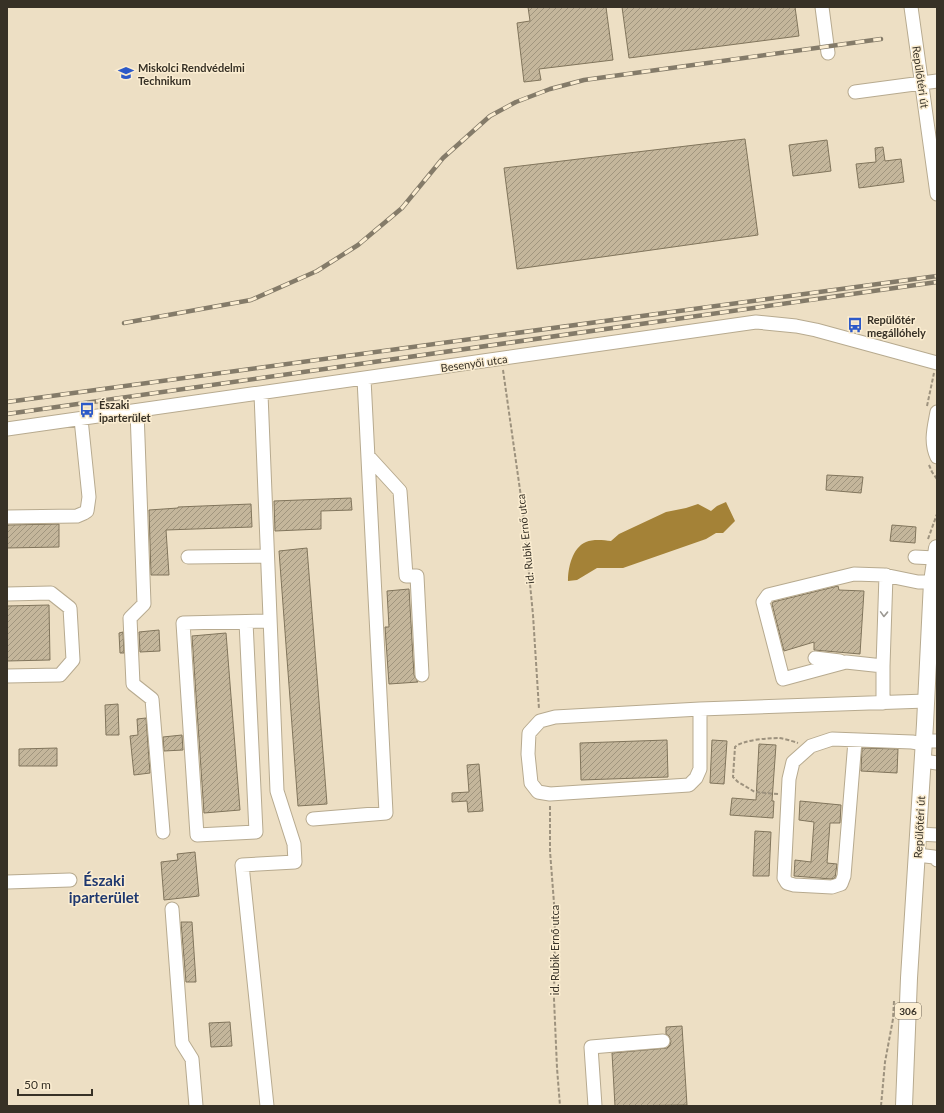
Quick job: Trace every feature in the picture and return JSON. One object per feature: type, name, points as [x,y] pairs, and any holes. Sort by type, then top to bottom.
[{"type":"main road","name":"Repülőtéri út","points":[[904,1106],[909,978],[918,834],[930,762],[926,701],[932,679],[932,582],[936,553]]},
{"type":"street","points":[[822,7],[828,53]]},
{"type":"street","name":"Repülőtéri út","points":[[911,7],[934,155],[937,194]]},
{"type":"street","points":[[855,92],[937,81]]},
{"type":"street","name":"Besenyői utca","points":[[7,429],[261,394],[756,322],[796,326],[816,330],[937,363]]},
{"type":"street","points":[[313,819],[386,814],[364,379]]},
{"type":"street","points":[[261,394],[277,790],[294,844],[295,862],[242,865],[267,1106]]},
{"type":"street","points":[[137,411],[144,604],[130,618],[133,684],[152,700],[163,832]]},
{"type":"street","points":[[936,451],[934,426],[937,412]]},
{"type":"street","points":[[7,517],[77,516],[84,514],[87,511],[89,498],[81,419]]},
{"type":"street","points":[[368,456],[400,491],[406,576],[417,576],[422,675]]},
{"type":"street","points":[[915,557],[936,553]]},
{"type":"street","points":[[188,557],[267,556]]},
{"type":"street","points":[[846,662],[783,680],[763,602],[764,598],[768,595],[854,574],[886,575],[918,582],[932,582]]},
{"type":"street","points":[[883,703],[886,575]]},
{"type":"street","points":[[7,594],[51,593],[70,608],[73,660],[60,674],[7,676]]},
{"type":"street","points":[[246,622],[256,832],[197,835],[183,624],[270,621]]},
{"type":"street","points":[[815,658],[883,666]]},
{"type":"street","points":[[700,708],[700,769],[696,778],[689,784],[550,794],[538,792],[531,783],[528,754],[529,733],[540,721],[555,717],[700,708],[926,701]]},
{"type":"street","points":[[855,741],[844,876],[841,884],[832,887],[794,885],[787,883],[784,878],[788,795],[789,779],[793,762],[810,746],[832,739],[855,741],[928,742]]},
{"type":"street","points":[[918,834],[937,835]]},
{"type":"street","points":[[917,855],[936,858]]},
{"type":"street","points":[[7,882],[70,880]]},
{"type":"street","points":[[172,909],[182,1043],[192,1059],[196,1106]]},
{"type":"street","points":[[595,1106],[591,1047],[663,1040]]},
{"type":"path","name":"id. Rubik Ernő utca","points":[[502,359],[523,511],[533,615],[540,721]]},
{"type":"path","points":[[788,795],[755,792],[738,782],[733,777],[735,747],[738,744],[753,740],[779,738],[810,746]]},
{"type":"path","name":"id. Rubik Ernő utca","points":[[550,794],[550,851],[555,916],[554,999],[560,1106]]},
{"type":"shaded area","points":[[726,502],[735,521],[723,533],[716,533],[706,539],[623,568],[597,568],[577,580],[568,581],[570,565],[574,554],[581,545],[586,542],[595,540],[611,541],[619,534],[666,512],[698,504],[711,511],[717,506]]},
{"type":"building","points":[[528,7],[606,7],[613,60],[539,69],[541,80],[524,82],[517,23],[530,21]]},
{"type":"building","points":[[622,7],[795,7],[799,36],[629,58]]},
{"type":"building","points":[[745,139],[758,235],[517,269],[504,168]]},
{"type":"building","points":[[827,140],[831,171],[793,176],[789,145]]},
{"type":"building","points":[[883,147],[885,161],[901,159],[904,182],[859,188],[856,164],[876,162],[875,148]]},
{"type":"building","points":[[827,475],[863,477],[861,493],[826,490]]},
{"type":"building","points":[[351,498],[352,510],[321,511],[321,529],[275,531],[274,501]]},
{"type":"building","points":[[251,504],[252,527],[166,530],[169,575],[151,575],[149,510],[178,507]]},
{"type":"building","points":[[59,524],[59,547],[7,548],[7,525]]},
{"type":"building","points":[[892,525],[916,527],[915,543],[890,541]]},
{"type":"building","points":[[307,548],[327,804],[298,806],[279,551]]},
{"type":"building","points":[[838,586],[839,590],[864,591],[860,654],[814,650],[814,642],[784,651],[772,604],[773,602]]},
{"type":"building","points":[[409,589],[414,675],[418,682],[389,684],[385,627],[389,627],[387,591]]},
{"type":"building","points":[[49,605],[50,660],[7,661],[7,606]]},
{"type":"building","points":[[159,630],[160,651],[140,652],[139,632]]},
{"type":"building","points":[[123,632],[124,653],[120,653],[119,633]]},
{"type":"building","points":[[226,633],[240,810],[204,813],[192,636]]},
{"type":"building","points":[[118,704],[119,735],[106,735],[105,705]]},
{"type":"building","points":[[146,718],[150,773],[134,775],[130,736],[138,735],[137,719]]},
{"type":"building","points":[[182,735],[183,750],[164,751],[163,737]]},
{"type":"building","points":[[667,740],[668,777],[581,780],[580,743]]},
{"type":"building","points":[[712,740],[727,741],[724,784],[710,783]]},
{"type":"building","points":[[759,744],[776,745],[772,801],[774,801],[773,818],[730,815],[732,798],[756,800]]},
{"type":"building","points":[[57,748],[57,766],[19,766],[19,749]]},
{"type":"building","points":[[862,748],[898,749],[897,773],[861,771]]},
{"type":"building","points":[[479,764],[483,811],[468,812],[467,801],[452,802],[452,793],[469,792],[467,765]]},
{"type":"building","points":[[800,801],[841,805],[840,823],[830,823],[827,863],[837,864],[835,878],[794,876],[795,860],[811,862],[814,822],[799,820]]},
{"type":"building","points":[[755,831],[771,832],[769,876],[753,876]]},
{"type":"building","points":[[195,852],[199,896],[164,900],[161,862],[178,860],[177,854]]},
{"type":"building","points":[[181,922],[192,922],[196,982],[186,982]]},
{"type":"building","points":[[230,1022],[232,1046],[211,1047],[209,1023]]},
{"type":"building","points":[[682,1026],[687,1105],[615,1106],[612,1053],[667,1048],[671,1041],[669,1036],[666,1034],[666,1027]]},
{"type":"railway","points":[[124,323],[251,300],[317,271],[358,245],[402,208],[443,158],[490,116],[516,102],[550,89],[584,80],[881,39]]},
{"type":"railway","points":[[7,402],[937,276]]},
{"type":"railway","points":[[7,414],[937,282]]},
{"type":"place","name":"Miskolci Rendvédelmi Technikum","points":[[126,73]]},
{"type":"place","name":"Repülőtér megállóhely","points":[[855,325]]},
{"type":"place","name":"Északi iparterület","points":[[87,410]]},
{"type":"district","name":"Északi iparterület","points":[[104,888]]}]
